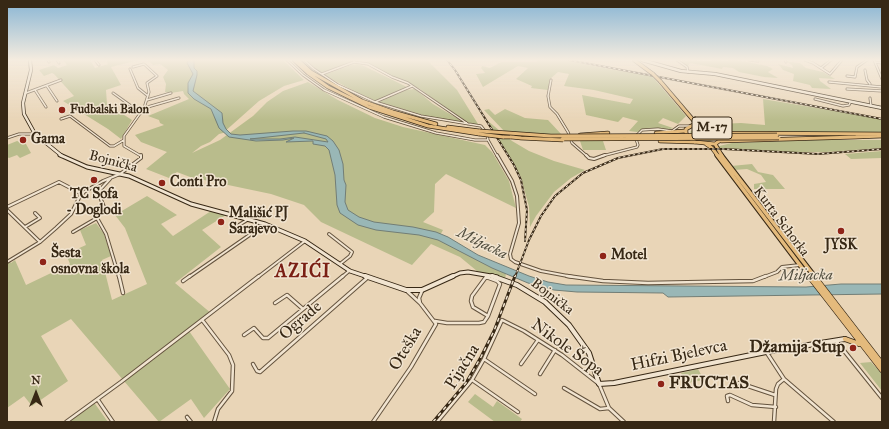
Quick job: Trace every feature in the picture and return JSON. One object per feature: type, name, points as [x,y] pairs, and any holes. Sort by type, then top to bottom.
[{"type":"highway","points":[[317,80],[335,91],[364,105],[428,126],[511,137],[606,141],[695,142]]},
{"type":"highway","points":[[324,80],[342,91],[373,105],[432,124],[479,133],[574,136],[857,137]]},
{"type":"highway","points":[[574,136],[608,133],[656,133],[686,130]]},
{"type":"highway","points":[[718,131],[728,133],[882,135]]},
{"type":"highway","points":[[511,137],[599,139],[882,135]]},
{"type":"highway","points":[[721,141],[882,135]]},
{"type":"main road","name":"Bojnička","points":[[29,80],[24,103],[24,114],[35,134],[58,154],[75,163],[129,176],[191,204],[265,224],[305,241],[350,271],[406,290],[415,291],[425,289],[460,273],[468,272],[479,272],[497,277],[524,288],[553,309],[577,334],[593,363],[599,384]]},
{"type":"main road","name":"M-17","points":[[658,80],[694,121],[718,131],[722,137],[721,141],[715,144],[706,144],[695,142],[689,138],[686,130],[694,121]]},
{"type":"main road","points":[[748,80],[792,88],[850,103],[882,108]]},
{"type":"main road","name":"M-17","points":[[691,126],[702,125]]},
{"type":"main road","name":"Kurta Schorka","points":[[706,144],[714,151],[800,265],[815,281]]},
{"type":"main road","name":"Kurta Schorka","points":[[715,144],[718,151],[826,296],[847,327],[882,370]]},
{"type":"main road","name":"Kurta Schorka","points":[[826,296],[882,364]]},
{"type":"main road","points":[[845,339],[849,337],[847,327]]},
{"type":"main road","points":[[845,339],[856,342],[863,348]]},
{"type":"main road","name":"Hifzi Bjelevca","points":[[599,384],[610,384],[766,352],[845,339]]},
{"type":"street","points":[[26,93],[61,80]]},
{"type":"street","points":[[135,80],[138,88],[148,96]]},
{"type":"street","points":[[7,262],[40,242],[71,214],[76,202],[82,194],[120,174],[142,157],[138,153],[124,146],[124,140],[130,126],[144,108],[150,91],[147,84],[151,80]]},
{"type":"street","points":[[310,80],[324,90],[350,104],[384,117],[436,133],[475,140],[488,140]]},
{"type":"street","points":[[330,80],[343,88],[375,102],[421,116],[484,128],[488,140],[512,181],[517,196],[519,223],[510,254],[511,258],[515,262],[542,271],[578,278],[603,281],[648,283],[753,281],[777,272],[782,267],[800,265]]},
{"type":"street","points":[[400,80],[412,86],[469,124]]},
{"type":"street","points":[[551,80],[548,96],[550,108],[557,114],[568,132],[572,143],[588,158],[594,159],[637,147],[637,134],[642,130],[658,129],[672,131],[681,125],[691,126]]},
{"type":"street","points":[[867,80],[868,84],[873,86]]},
{"type":"street","points":[[829,82],[882,87]]},
{"type":"street","points":[[47,86],[57,100]]},
{"type":"street","points":[[375,102],[412,86]]},
{"type":"street","points":[[847,89],[882,91]]},
{"type":"street","points":[[35,90],[46,107]]},
{"type":"street","points":[[113,93],[141,113]]},
{"type":"street","points":[[147,100],[171,93]]},
{"type":"street","points":[[144,108],[179,98]]},
{"type":"street","points":[[870,98],[872,107]]},
{"type":"street","points":[[815,99],[842,106],[849,105],[850,103]]},
{"type":"street","points":[[61,119],[70,116],[111,146],[124,140]]},
{"type":"street","points":[[681,125],[686,130]]},
{"type":"street","points":[[7,138],[19,134],[35,134]]},
{"type":"street","points":[[73,232],[97,218],[104,207],[98,192],[111,178]]},
{"type":"street","points":[[7,207],[59,182],[82,194]]},
{"type":"street","points":[[7,210],[40,242]]},
{"type":"street","points":[[25,227],[40,218],[35,213]]},
{"type":"street","points":[[97,218],[106,234],[123,293]]},
{"type":"street","points":[[231,230],[248,219]]},
{"type":"street","points":[[183,281],[265,224]]},
{"type":"street","points":[[329,234],[352,252],[350,256],[340,264]]},
{"type":"street","points":[[66,422],[98,400],[203,321],[305,241]]},
{"type":"street","points":[[244,335],[254,328],[263,338],[268,338],[350,271]]},
{"type":"street","name":"Ograde","points":[[253,364],[257,371],[260,372],[367,278]]},
{"type":"street","points":[[435,321],[446,323],[479,324],[484,322],[488,316],[500,284],[497,281],[486,278],[481,282],[472,296],[471,301],[473,307],[488,316]]},
{"type":"street","points":[[420,303],[420,296],[425,289]]},
{"type":"street","points":[[406,290],[420,303]]},
{"type":"street","points":[[275,303],[287,294],[303,309]]},
{"type":"street","name":"Oteška","points":[[373,422],[436,324],[420,303]]},
{"type":"street","name":"Nikole Šopa","points":[[502,320],[519,328],[555,350],[599,384],[609,408],[624,422]]},
{"type":"street","name":"Pijačna","points":[[437,422],[472,380],[484,359],[502,320]]},
{"type":"street","points":[[203,321],[229,355],[233,365],[232,389],[230,396],[218,409],[214,422]]},
{"type":"street","points":[[521,364],[538,340]]},
{"type":"street","points":[[836,341],[882,398]]},
{"type":"street","points":[[540,374],[555,350]]},
{"type":"street","points":[[766,352],[784,379],[834,422]]},
{"type":"street","points":[[484,359],[535,394]]},
{"type":"street","points":[[774,422],[776,407],[775,395],[778,384],[784,379]]},
{"type":"street","points":[[472,380],[518,412]]},
{"type":"street","points":[[739,383],[775,395]]},
{"type":"street","points":[[564,388],[595,406],[604,409],[609,408]]},
{"type":"street","points":[[728,401],[727,396],[730,395],[752,405],[776,407]]},
{"type":"street","points":[[98,400],[113,422]]},
{"type":"street","points":[[187,417],[191,422]]},
{"type":"green space","points":[[59,80],[118,80],[121,85],[106,90],[107,104],[132,120],[121,139],[108,129],[63,101],[74,96]]},
{"type":"green space","points":[[164,80],[304,80],[284,86],[259,101],[223,133],[219,134],[210,142],[201,146],[192,153],[220,140],[253,116],[267,102],[283,91],[308,82],[338,100],[375,118],[403,127],[485,145],[492,152],[509,181],[516,208],[446,174],[435,184],[434,212],[423,222],[443,230],[438,239],[492,268],[506,273],[505,280],[477,271],[460,257],[431,244],[412,265],[321,222],[304,205],[271,194],[190,177],[177,172],[169,178],[146,169],[167,152],[141,142],[135,135],[164,125],[160,123],[159,120],[148,116],[189,99],[183,91],[171,93],[165,92],[166,84]]},
{"type":"green space","points":[[333,80],[393,80],[407,87],[376,101]]},
{"type":"green space","points":[[401,80],[447,80],[457,90],[478,124],[471,124],[461,118],[420,89]]},
{"type":"green space","points":[[479,80],[495,80],[483,87]]},
{"type":"green space","points":[[518,80],[550,80],[548,90],[531,88],[532,86]]},
{"type":"green space","points":[[566,80],[655,80],[686,116],[678,124],[663,118],[658,123],[673,128],[670,129],[648,129],[637,132],[629,131],[638,121],[623,117],[618,122],[586,115],[582,95],[630,104],[633,99],[594,90],[564,86]]},
{"type":"green space","points":[[820,80],[831,89],[812,88],[810,85],[793,81]]},
{"type":"green space","points":[[415,89],[433,104],[465,123],[426,116],[379,102],[406,90]]},
{"type":"green space","points":[[763,99],[882,119],[882,133],[729,131],[718,129],[717,126],[719,124],[741,123],[765,125]]},
{"type":"green space","points":[[489,109],[495,115],[505,109],[525,118],[548,120],[562,135],[504,131],[484,110]]},
{"type":"green space","points":[[488,121],[512,141],[529,151],[554,161],[585,170],[571,178],[554,192],[536,216],[530,227],[529,207],[521,177]]},
{"type":"green space","points":[[696,127],[711,129],[718,133],[718,139],[709,141],[695,138],[690,132]]},
{"type":"green space","points":[[812,140],[882,140],[882,148],[826,152],[789,152],[719,148],[719,146],[732,143]]},
{"type":"green space","points":[[17,141],[26,144],[31,153],[20,158],[17,155],[9,158],[7,157],[7,145]]},
{"type":"green space","points":[[580,141],[603,141],[606,150],[583,150]]},
{"type":"green space","points":[[882,151],[882,158],[851,159],[845,154]]},
{"type":"green space","points":[[752,164],[758,172],[773,175],[785,189],[754,189],[754,184],[766,182],[761,175],[747,169],[734,170],[731,166]]},
{"type":"green space","points":[[147,196],[177,215],[161,224],[173,236],[211,211],[226,215],[202,230],[221,247],[175,283],[212,314],[189,331],[230,389],[204,418],[191,399],[159,422],[71,319],[41,336],[68,381],[32,406],[24,396],[7,408],[7,259],[11,263],[15,260],[26,285],[70,264],[66,254],[86,245],[80,230],[96,223],[104,234],[111,256],[102,260],[112,300],[147,284],[125,228],[115,215]]},
{"type":"green space","points":[[871,362],[882,374],[882,391],[860,363]]},
{"type":"green space","points":[[698,369],[704,380],[687,383],[681,373]]},
{"type":"green space","points":[[475,394],[493,407],[497,401],[522,419],[520,422],[495,422],[468,402]]},
{"type":"green space","points":[[93,401],[108,422],[66,422]]},
{"type":"water","points":[[190,80],[196,80],[193,91],[222,113],[223,123],[231,134],[240,135],[306,131],[327,136],[333,141],[339,150],[343,164],[344,180],[346,185],[345,202],[348,210],[359,217],[374,222],[413,227],[436,232],[448,237],[478,255],[529,276],[548,282],[566,285],[806,287],[841,284],[882,284],[882,294],[668,297],[663,293],[577,292],[554,290],[528,283],[492,268],[438,240],[419,235],[376,230],[358,225],[340,213],[337,205],[335,175],[329,150],[325,146],[313,144],[313,141],[286,142],[294,138],[256,141],[229,137],[219,128],[211,109],[194,99],[188,93],[188,83]],"holes":[[[304,133],[326,139],[328,142],[295,137],[280,139],[250,139]]]},
{"type":"railway","points":[[461,80],[514,165],[521,180],[527,210],[525,241]]},
{"type":"railway","points":[[675,80],[882,119]]},
{"type":"railway","points":[[515,277],[529,240],[541,216],[555,196],[583,173],[618,158],[663,149],[724,149],[818,154],[882,149]]},
{"type":"railway","points":[[433,422],[466,383],[481,357],[494,331],[515,276]]},
{"type":"place","name":"Fudbalski Balon","points":[[62,110]]},
{"type":"place","name":"Gama","points":[[23,140]]},
{"type":"place","name":"TC Sofa - Doglodi","points":[[94,180]]},
{"type":"place","name":"Conti Pro","points":[[162,183]]},
{"type":"place","name":"Mališić PJ Sarajevo","points":[[221,222]]},
{"type":"place","name":"JYSK","points":[[841,231]]},
{"type":"place","name":"Motel","points":[[603,256]]},
{"type":"place","name":"Šesta osnovna škola","points":[[43,262]]},
{"type":"place","name":"Džamija Stup","points":[[853,348]]},
{"type":"place","name":"FRUCTAS","points":[[661,384]]},
{"type":"district","name":"AZIĆI","points":[[303,273]]},
{"type":"water label","name":"Miljacka","points":[[482,244]]},
{"type":"water label","name":"Miljacka","points":[[806,276]]}]
